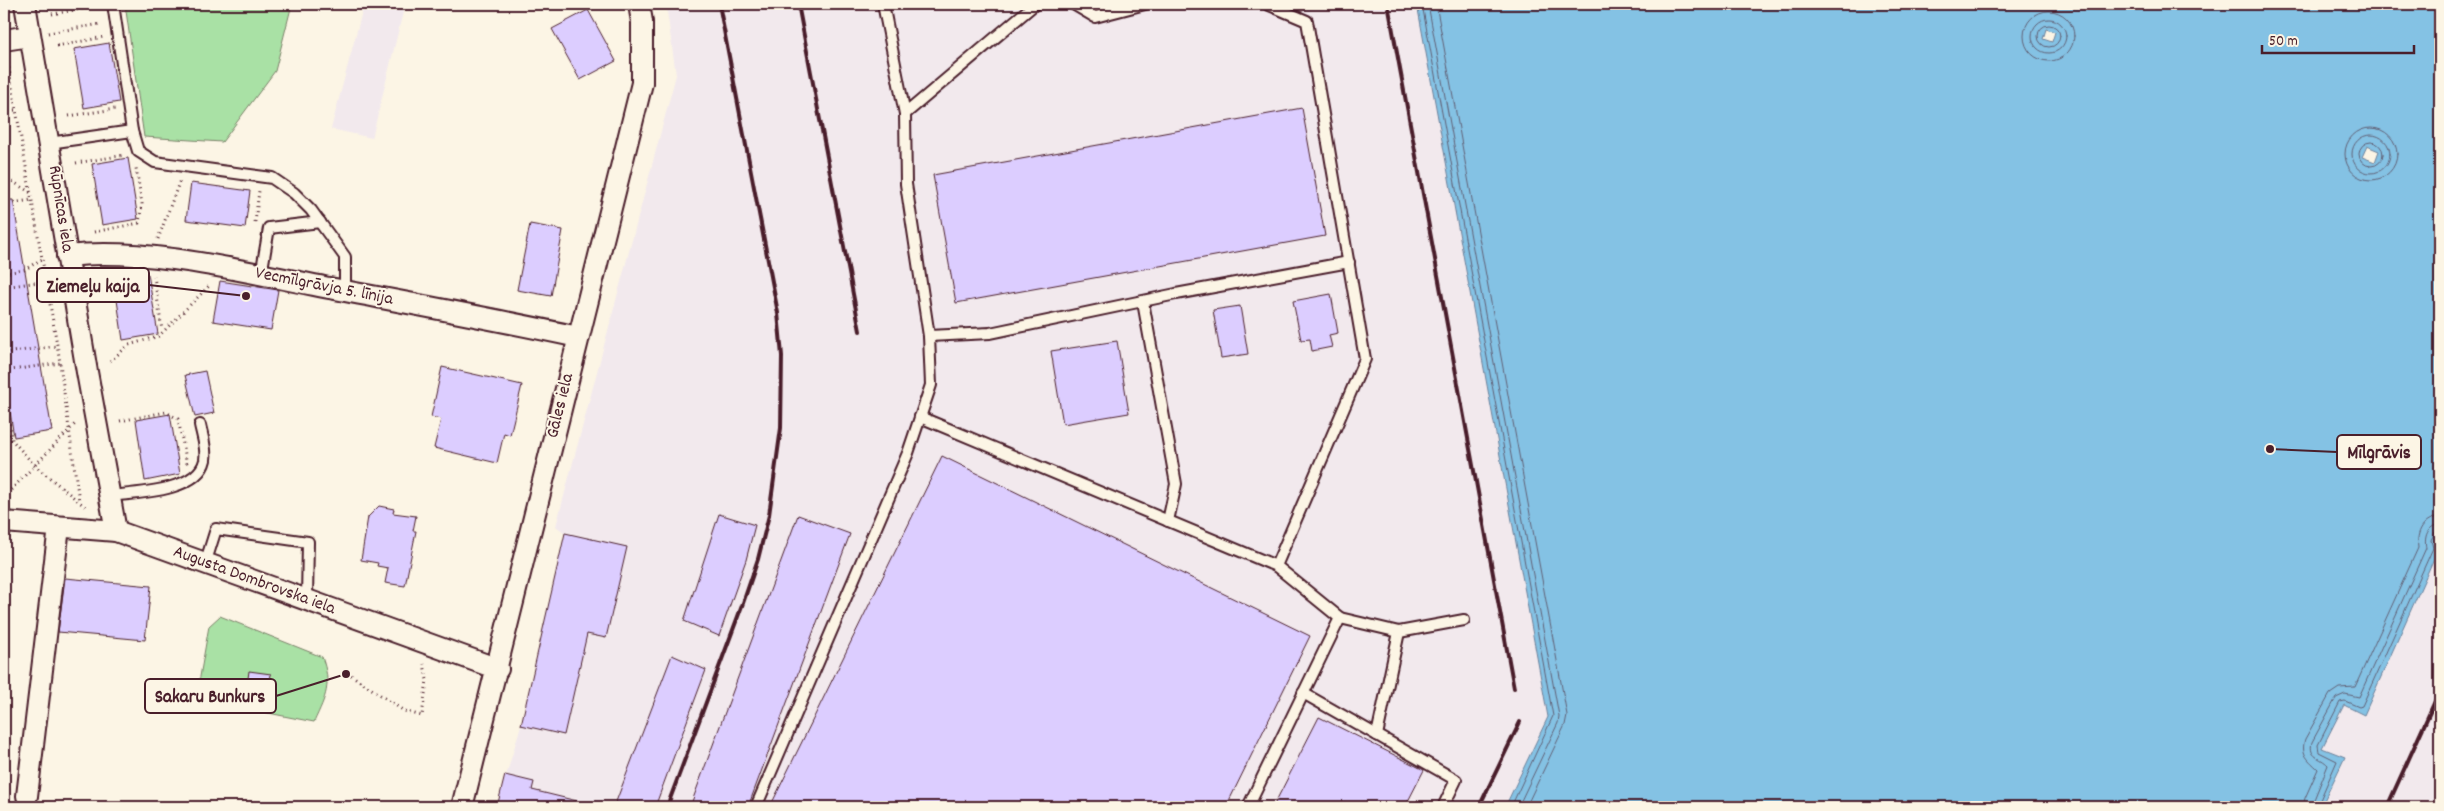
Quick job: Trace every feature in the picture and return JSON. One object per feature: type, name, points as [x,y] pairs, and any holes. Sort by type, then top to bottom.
[{"type":"street","name":"Rūpnīcas iela","points":[[25,4],[116,532]]},
{"type":"street","name":"Gāles iela","points":[[462,807],[498,669],[578,337],[642,83],[642,22],[638,4]]},
{"type":"street","points":[[4,40],[30,36]]},
{"type":"street","name":"Vecmīlgrāvja 5. līnija","points":[[67,256],[92,253],[152,257],[220,267],[578,337]]},
{"type":"street","name":"Augusta Dombrovska iela","points":[[4,522],[116,532],[498,669]]},
{"type":"street","points":[[27,796],[59,527]]},
{"type":"lane","points":[[113,4],[132,132],[138,151],[155,162],[272,178],[294,193],[320,222],[345,257],[345,291]]},
{"type":"lane","points":[[756,807],[839,618],[908,453],[931,385],[929,336],[906,184],[905,114],[883,4]]},
{"type":"lane","points":[[905,114],[1036,4]]},
{"type":"lane","points":[[1073,4],[1095,17],[1144,4]]},
{"type":"lane","points":[[1267,4],[1307,21],[1366,359],[1276,566]]},
{"type":"lane","points":[[49,143],[132,132]]},
{"type":"lane","points":[[261,275],[269,228],[320,222]]},
{"type":"lane","points":[[929,336],[990,333],[1349,262]]},
{"type":"lane","points":[[1143,302],[1176,484],[1168,521]]},
{"type":"lane","points":[[920,416],[1276,566],[1340,618],[1399,632],[1464,620]]},
{"type":"lane","points":[[109,496],[184,484],[198,472],[205,460],[200,425]]},
{"type":"lane","points":[[205,564],[216,530],[308,542],[307,599]]},
{"type":"lane","points":[[1248,807],[1340,618]]},
{"type":"lane","points":[[1377,735],[1399,632]]},
{"type":"lane","points":[[1304,694],[1456,780],[1443,807]]},
{"type":"path","points":[[52,14],[103,4]]},
{"type":"path","points":[[30,36],[116,21]]},
{"type":"path","points":[[57,46],[107,36]]},
{"type":"path","points":[[4,40],[60,363],[79,501]]},
{"type":"path","points":[[69,116],[119,108]]},
{"type":"path","points":[[4,112],[16,110]]},
{"type":"path","points":[[76,163],[128,155],[131,159]]},
{"type":"path","points":[[88,234],[139,223],[142,204],[135,163]]},
{"type":"path","points":[[4,176],[31,193]]},
{"type":"path","points":[[162,330],[152,257],[179,180],[189,181]]},
{"type":"path","points":[[251,189],[259,190],[254,227]]},
{"type":"path","points":[[4,204],[32,200]]},
{"type":"path","points":[[4,273],[24,270],[42,259]]},
{"type":"path","points":[[110,361],[129,345],[159,336],[162,330],[218,276],[220,267]]},
{"type":"path","points":[[4,287],[46,281]]},
{"type":"path","points":[[4,353],[57,346]]},
{"type":"path","points":[[4,371],[60,363]]},
{"type":"path","points":[[4,384],[12,440],[34,465],[116,532]]},
{"type":"path","points":[[4,497],[93,405]]},
{"type":"path","points":[[120,421],[166,412],[178,419],[187,465],[182,472]]},
{"type":"path","points":[[4,433],[12,436]]},
{"type":"path","points":[[351,675],[404,711],[422,716],[428,680],[427,670],[421,658]]},
{"type":"shaded area","points":[[364,4],[405,4],[372,138],[331,129]]},
{"type":"shaded area","points":[[666,4],[1417,4],[1548,717],[1505,807],[497,807],[521,725],[565,533],[556,526],[676,75]]},
{"type":"shaded area","points":[[2440,531],[2440,807],[2321,807],[2345,758],[2321,748],[2344,705],[2363,714],[2439,545],[2436,541]]},
{"type":"green space","points":[[125,4],[292,4],[275,71],[222,142],[144,137]]},
{"type":"green space","points":[[220,616],[322,657],[327,675],[327,683],[322,705],[314,722],[202,700],[198,688],[209,626]]},
{"type":"water","points":[[1417,4],[2440,4],[2440,531],[2436,541],[2440,545],[2364,715],[2344,705],[2322,748],[2345,757],[2321,807],[1505,807],[1548,717]],"holes":[[[2046,29],[2055,32],[2052,42],[2043,39]],[[2367,146],[2379,151],[2375,162],[2362,157]]]},
{"type":"building","points":[[588,10],[616,61],[580,80],[552,29]]},
{"type":"building","points":[[109,43],[119,102],[84,108],[74,49]]},
{"type":"building","points":[[1302,108],[1325,236],[956,303],[933,175]]},
{"type":"building","points":[[128,158],[138,219],[102,225],[92,164]]},
{"type":"building","points":[[191,183],[250,191],[245,228],[186,220]]},
{"type":"building","points":[[4,200],[13,200],[52,431],[14,437],[4,374]]},
{"type":"building","points":[[530,224],[563,230],[551,296],[517,290]]},
{"type":"building","points":[[148,274],[158,334],[123,340],[114,280]]},
{"type":"building","points":[[220,281],[278,290],[271,330],[213,321]]},
{"type":"building","points":[[1331,294],[1338,333],[1329,335],[1332,347],[1312,351],[1310,339],[1301,340],[1293,301]]},
{"type":"building","points":[[1240,306],[1248,354],[1221,358],[1213,310]]},
{"type":"building","points":[[1117,341],[1129,413],[1063,424],[1051,351]]},
{"type":"building","points":[[442,367],[522,385],[510,435],[504,433],[497,463],[434,448],[441,419],[431,417]]},
{"type":"building","points":[[205,371],[214,413],[195,417],[185,375]]},
{"type":"building","points":[[170,414],[180,474],[145,481],[136,420]]},
{"type":"building","points":[[942,456],[1310,636],[1226,807],[770,807]]},
{"type":"building","points":[[379,506],[394,509],[393,513],[416,516],[413,531],[416,531],[405,586],[385,583],[388,568],[377,566],[378,563],[361,560],[368,517]]},
{"type":"building","points":[[719,514],[755,525],[746,560],[719,636],[684,621]]},
{"type":"building","points":[[798,515],[850,534],[748,807],[690,807]]},
{"type":"building","points":[[565,533],[627,547],[606,638],[587,634],[564,735],[521,725]]},
{"type":"building","points":[[65,578],[151,586],[145,640],[58,632]]},
{"type":"building","points":[[672,655],[706,670],[655,807],[614,807]]},
{"type":"building","points":[[249,671],[271,674],[269,689],[247,686]]},
{"type":"building","points":[[1319,717],[1424,770],[1405,807],[1273,807]]},
{"type":"building","points":[[505,775],[534,782],[532,790],[577,801],[576,807],[497,807]]},
{"type":"railway","points":[[667,807],[758,559],[769,515],[781,428],[782,356],[778,313],[719,4]]},
{"type":"railway","points":[[798,4],[860,331]]},
{"type":"railway","points":[[1388,4],[1514,688]]},
{"type":"railway","points":[[2387,807],[2440,690]]},
{"type":"railway","points":[[1479,807],[1520,722]]},
{"type":"place","name":"Ziemeļu kaija","points":[[246,296]]},
{"type":"place","name":"Mīlgrāvis","points":[[2270,449]]},
{"type":"place","name":"Sakaru Bunkurs","points":[[346,674]]}]
